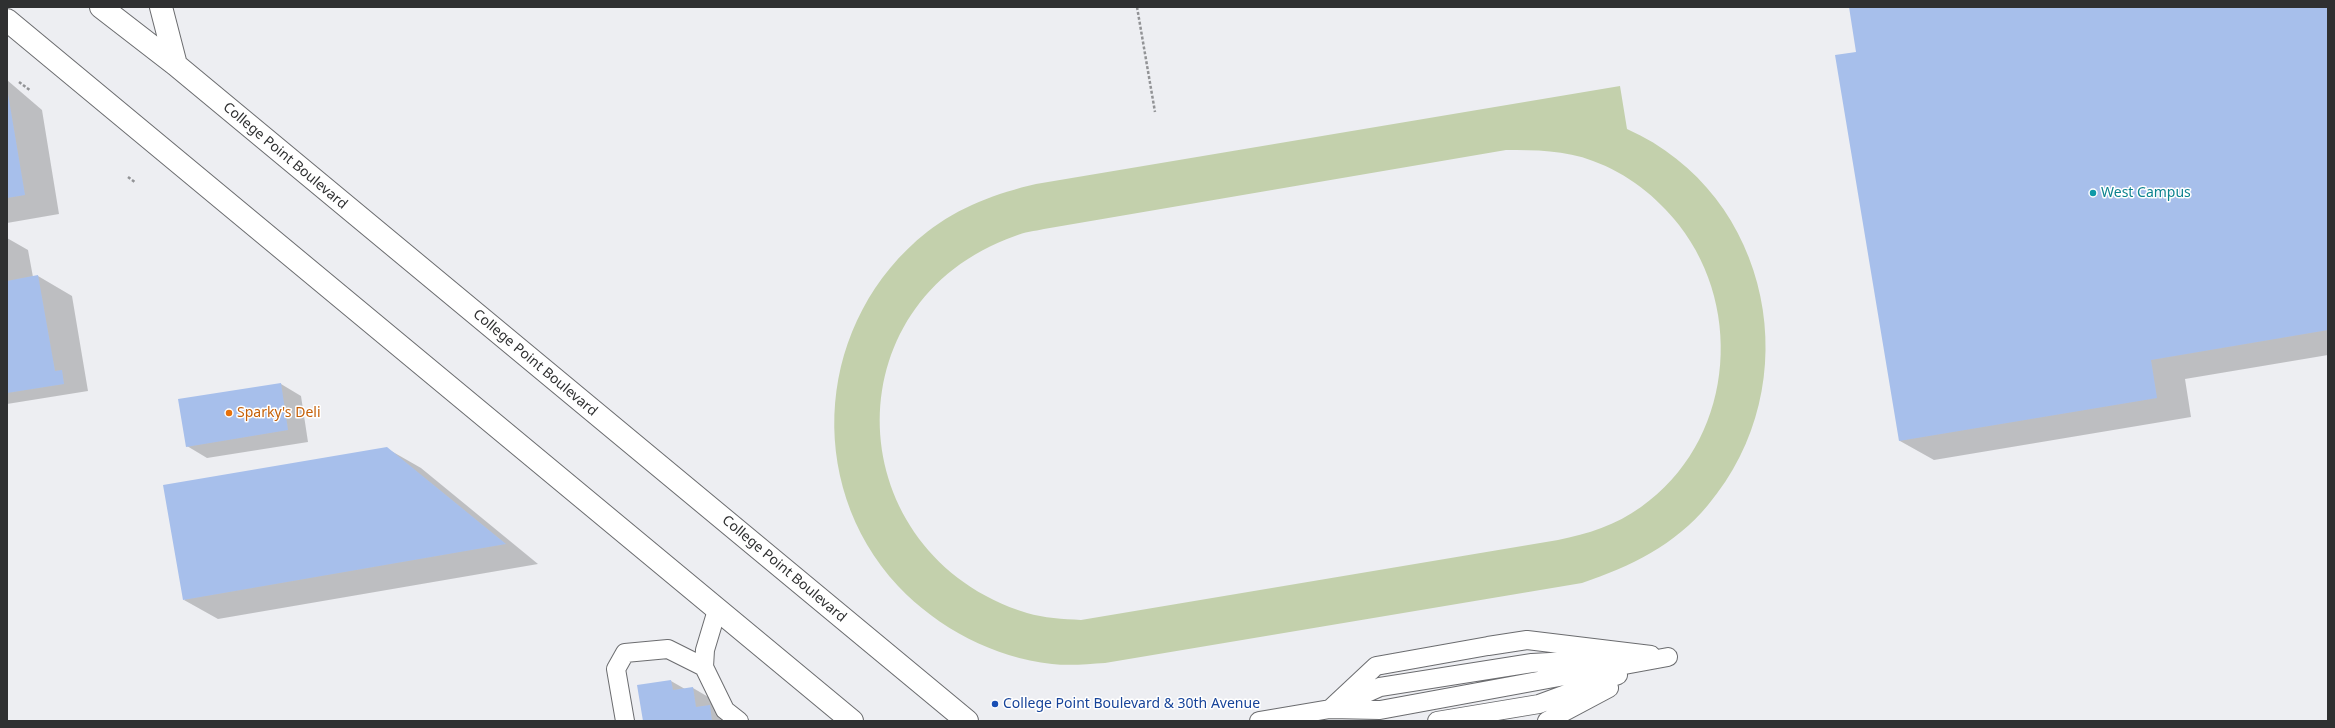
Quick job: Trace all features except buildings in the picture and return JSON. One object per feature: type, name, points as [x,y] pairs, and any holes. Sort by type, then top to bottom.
[{"type":"main road","name":"College Point Boulevard","points":[[101,7],[176,65],[967,721]]},
{"type":"main road","points":[[161,7],[176,65]]},
{"type":"main road","points":[[7,20],[852,721]]},
{"type":"lane","points":[[718,610],[705,650],[704,667],[725,710],[739,721]]},
{"type":"lane","points":[[1330,709],[1376,666],[1496,644],[1527,640],[1668,657]]},
{"type":"lane","points":[[626,721],[616,669],[625,653],[668,649],[704,667]]},
{"type":"lane","points":[[1259,721],[1330,709],[1380,687],[1532,662],[1668,657]]},
{"type":"lane","points":[[1436,721],[1539,704],[1668,657]]},
{"type":"lane","points":[[1547,721],[1668,657]]},
{"type":"lane","points":[[1330,709],[1346,721]]},
{"type":"lane","points":[[1330,709],[1359,721]]},
{"type":"path","points":[[1137,7],[1155,112]]},
{"type":"path","points":[[18,82],[31,91]]},
{"type":"path","points":[[128,177],[136,183]]},
{"type":"green space","points":[[1620,86],[1627,129],[1677,159],[1716,198],[1744,245],[1760,296],[1766,350],[1759,405],[1740,457],[1708,505],[1695,519],[1681,532],[1651,553],[1618,569],[1582,583],[1105,663],[1059,665],[1009,655],[988,648],[968,638],[949,628],[931,615],[898,586],[867,544],[847,499],[836,451],[835,403],[844,355],[863,309],[890,268],[927,232],[952,215],[979,202],[1036,184]],"holes":[[[1506,150],[1550,151],[1582,157],[1606,166],[1629,179],[1661,205],[1679,225],[1700,259],[1714,296],[1720,335],[1719,374],[1711,412],[1695,448],[1672,480],[1641,507],[1612,524],[1580,535],[1558,540],[1081,620],[1033,615],[965,583],[919,538],[891,485],[880,427],[887,369],[911,314],[954,269],[1015,236],[1030,232]]]},
{"type":"place","name":"West Campus","points":[[2093,193]]},
{"type":"place","name":"Sparky's Deli","points":[[229,413]]},
{"type":"place","name":"College Point Boulevard & 30th Avenue","points":[[995,704]]}]
